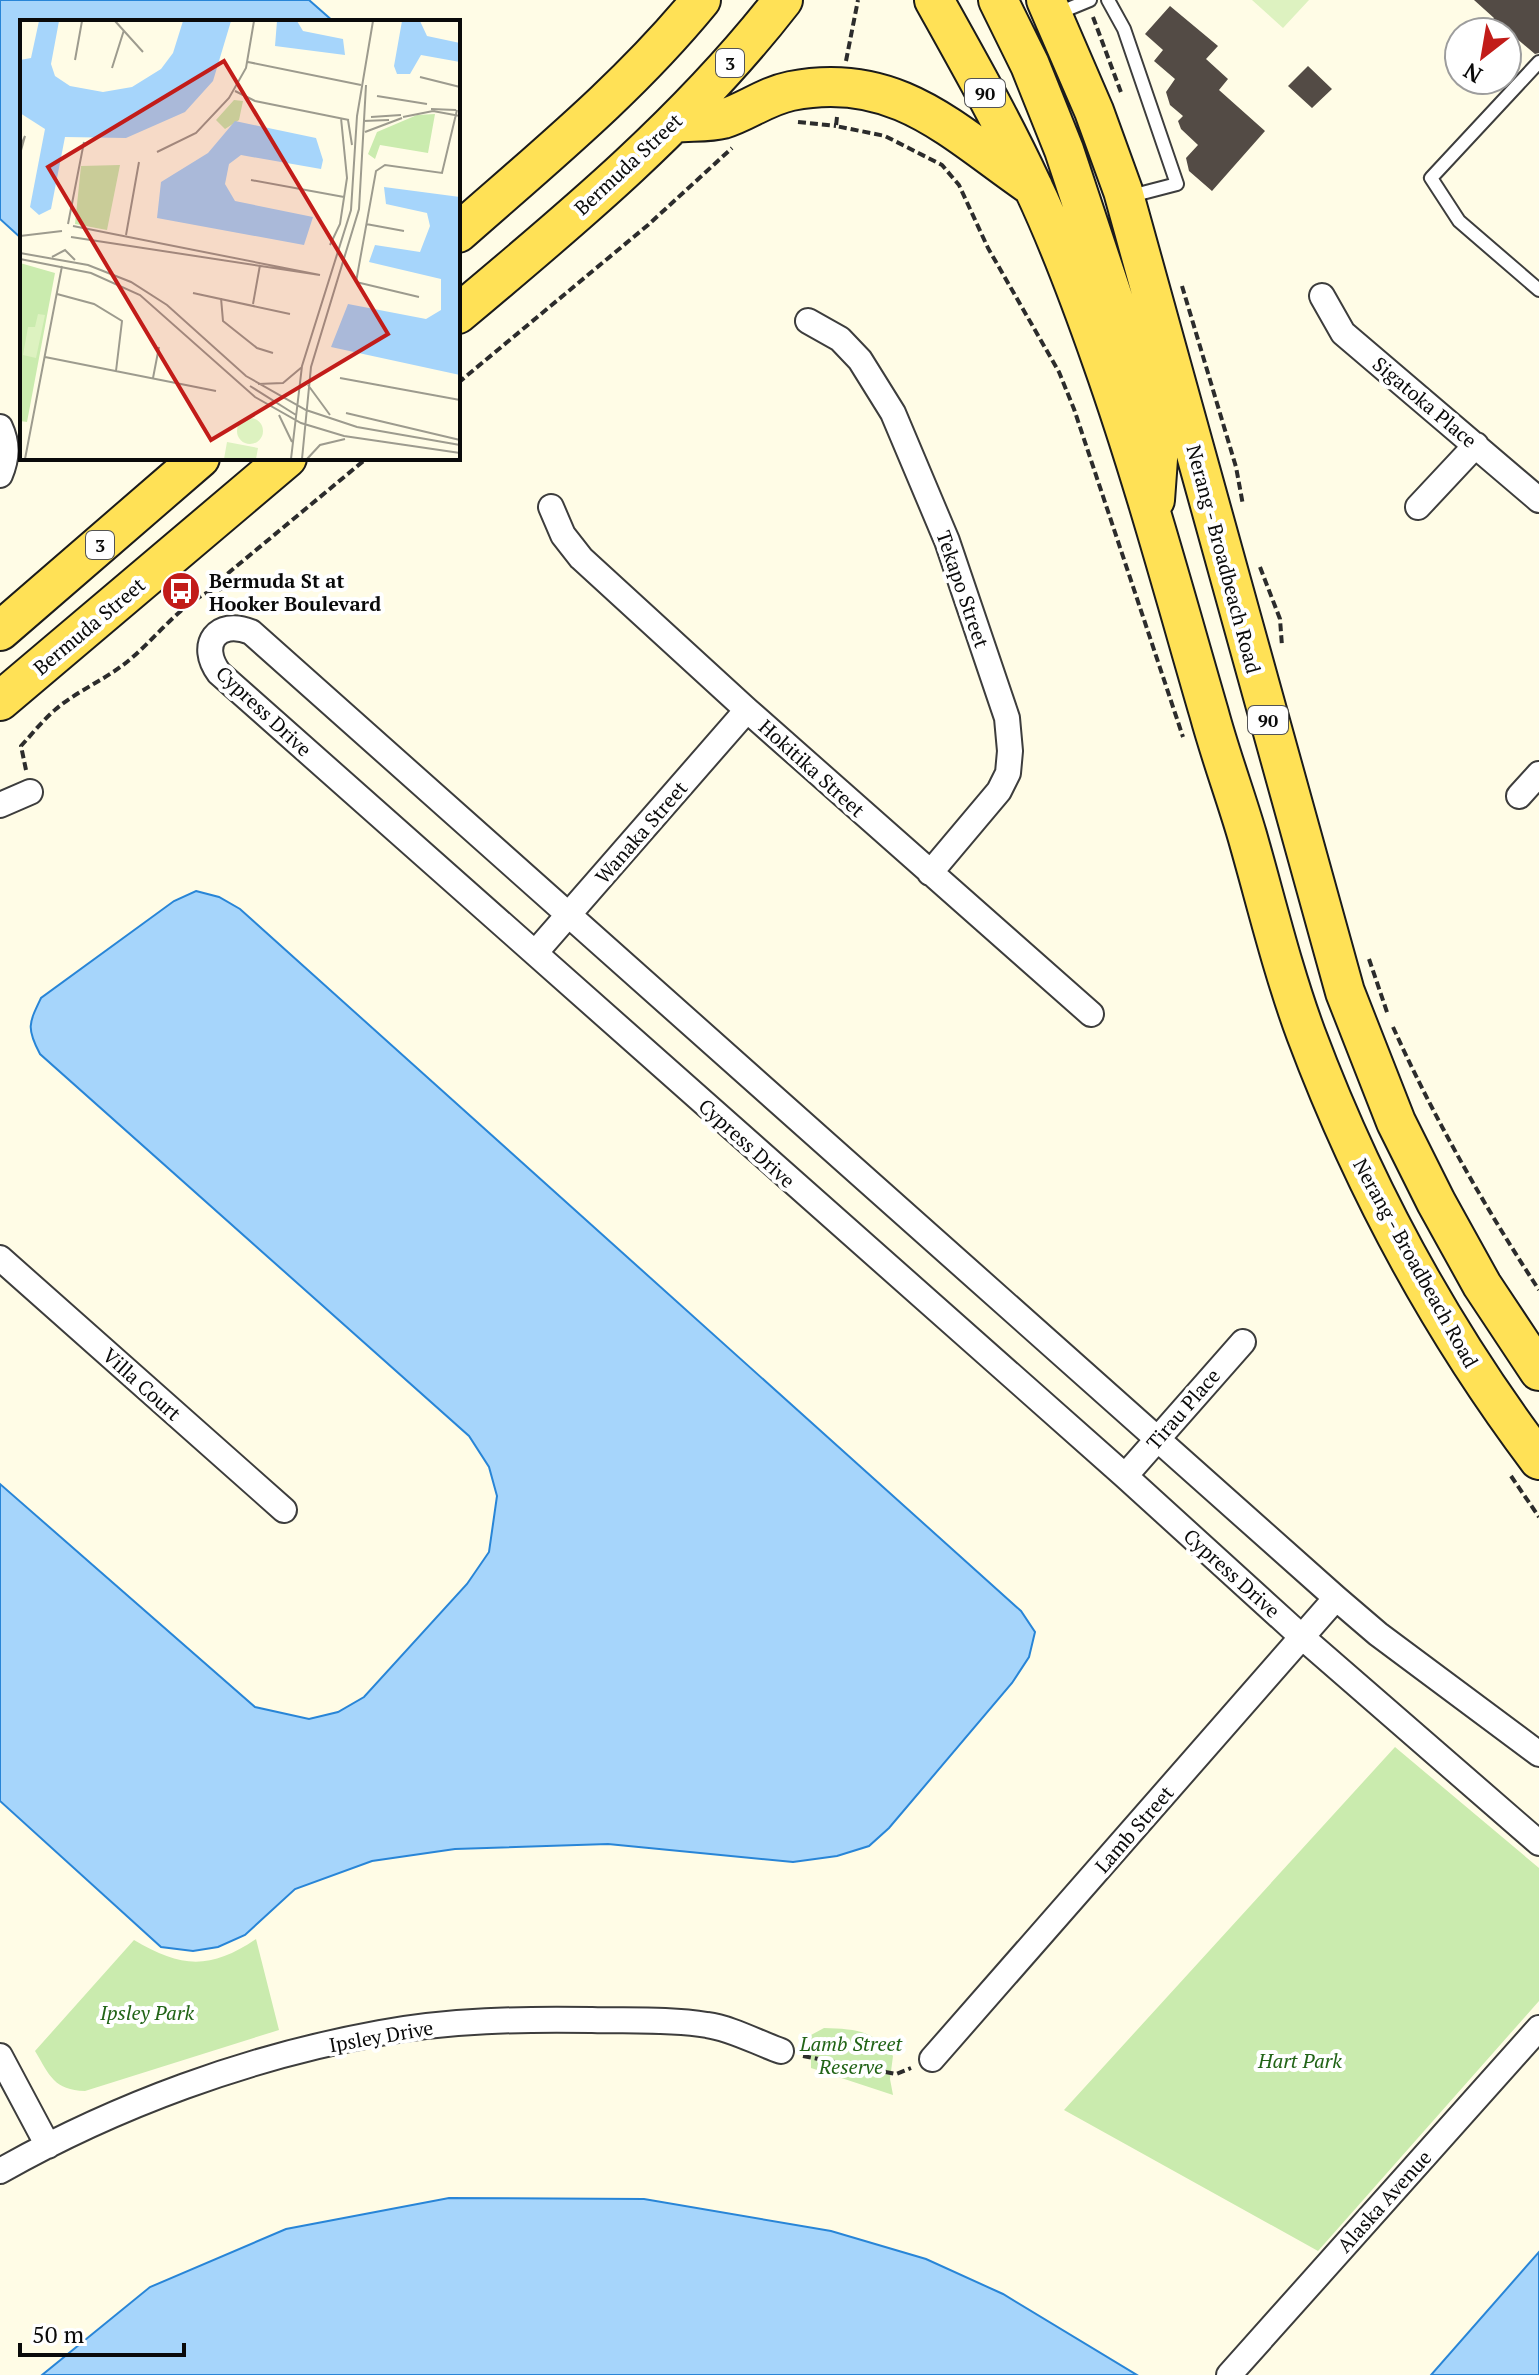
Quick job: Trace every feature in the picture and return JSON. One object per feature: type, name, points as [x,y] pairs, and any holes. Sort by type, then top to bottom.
[{"type":"main road","points":[[460,231],[593,116],[701,0]]},
{"type":"main road","name":"Bermuda Street","points":[[460,312],[589,202],[674,123],[735,58],[783,0]]},
{"type":"main road","name":"90","points":[[934,0],[1000,119],[1033,187]]},
{"type":"main road","points":[[998,0],[1030,65],[1064,150],[1144,391],[1159,445],[1154,523]]},
{"type":"main road","name":"Nerang - Broadbeach Road","points":[[1069,4],[1094,111],[1125,198],[1275,749],[1345,992],[1396,1122],[1436,1202],[1482,1285],[1539,1371]]},
{"type":"main road","points":[[674,123],[723,119],[790,91],[862,89],[916,106],[943,121],[1033,187]]},
{"type":"main road","name":"Nerang - Broadbeach Road","points":[[1033,187],[1103,363],[1154,523],[1306,1034],[1384,1213],[1444,1320],[1488,1389],[1522,1463]]},
{"type":"main road","name":"3","points":[[0,631],[198,460]]},
{"type":"main road","name":"Bermuda Street","points":[[0,701],[285,460]]},
{"type":"street","name":"Sigatoka Place","points":[[1322,296],[1343,333],[1539,500]]},
{"type":"street","name":"Tekapo Street","points":[[808,321],[840,339],[860,360],[893,413],[947,541],[1007,718],[1008,773],[999,791],[930,873]]},
{"type":"street","points":[[0,475],[7,453],[3,432]]},
{"type":"street","points":[[1418,507],[1476,445]]},
{"type":"street","name":"Hokitika Street","points":[[551,507],[563,535],[581,558],[747,710],[1091,1014]]},
{"type":"street","name":"Cypress Drive","points":[[1539,1754],[1378,1634],[1336,1598],[251,632],[238,627],[223,629],[213,638],[209,650],[211,662],[219,673],[1125,1476],[1302,1637],[1539,1843]]},
{"type":"street","name":"Wanaka Street","points":[[535,953],[747,710]]},
{"type":"street","points":[[1519,796],[1539,774]]},
{"type":"street","points":[[0,805],[30,792]]},
{"type":"street","name":"Villa Court","points":[[0,1258],[284,1510]]},
{"type":"street","name":"Tirau Place","points":[[1125,1476],[1243,1342]]},
{"type":"street","name":"Lamb Street","points":[[932,2059],[1336,1598]]},
{"type":"street","name":"Ipsley Drive","points":[[0,2171],[111,2116],[187,2086],[275,2056],[381,2033],[533,2019],[642,2021],[709,2025],[781,2051]]},
{"type":"street","name":"Alaska Avenue","points":[[1229,2375],[1539,2028]]},
{"type":"street","points":[[0,2056],[48,2146]]},
{"type":"lane","points":[[1108,0],[1124,29],[1177,184],[1125,198]]},
{"type":"lane","points":[[1539,62],[1431,178],[1459,221],[1539,290]]},
{"type":"path","points":[[843,75],[858,0]]},
{"type":"path","points":[[1069,4],[1122,97]]},
{"type":"path","points":[[836,126],[838,112]]},
{"type":"path","points":[[791,121],[885,136],[942,165],[959,185],[988,248],[1059,372],[1074,409],[1186,746]]},
{"type":"path","points":[[460,381],[648,225],[735,146]]},
{"type":"path","points":[[1181,281],[1236,467],[1244,509]]},
{"type":"path","points":[[30,792],[21,746],[56,709],[123,665],[156,638],[181,610],[365,460]]},
{"type":"path","points":[[1255,555],[1280,619],[1283,654]]},
{"type":"path","points":[[207,591],[220,588],[224,598],[216,615],[213,638]]},
{"type":"path","points":[[1366,950],[1390,1020],[1414,1074],[1467,1173],[1539,1290]]},
{"type":"path","points":[[1522,1463],[1539,1517]]},
{"type":"path","points":[[781,2051],[896,2074],[932,2059]]},
{"type":"green space","points":[[1252,0],[1309,0],[1283,28]]},
{"type":"green space","name":"Hart Park","points":[[1395,1747],[1539,1868],[1539,2001],[1318,2251],[1064,2110]]},
{"type":"green space","name":"Ipsley Park","points":[[256,1939],[279,2030],[85,2091],[66,2088],[54,2080],[35,2051],[134,1940],[166,1956],[195,1962],[224,1956]]},
{"type":"green space","name":"Lamb Street Reserve","points":[[824,2028],[863,2033],[886,2047],[893,2056],[890,2079],[893,2095],[811,2068],[811,2035]]},
{"type":"water","points":[[0,0],[309,0],[332,20],[20,20],[20,237],[0,219]]},
{"type":"water","points":[[196,891],[219,897],[240,909],[1021,1611],[1035,1632],[1029,1657],[1012,1683],[889,1828],[869,1846],[837,1856],[793,1862],[608,1844],[455,1849],[372,1861],[295,1889],[245,1935],[218,1947],[193,1951],[161,1947],[0,1801],[0,1484],[255,1707],[309,1719],[338,1712],[364,1697],[467,1584],[489,1552],[497,1496],[489,1467],[469,1436],[40,1054],[36,1045],[31,1026],[41,998],[174,901]]},
{"type":"water","points":[[449,2198],[644,2199],[831,2231],[926,2259],[1003,2294],[1137,2375],[42,2375],[150,2287],[286,2229]]},
{"type":"water","points":[[1539,2252],[1539,2375],[1431,2375]]},
{"type":"building","points":[[1474,0],[1539,0],[1539,53],[1535,54],[1523,44],[1523,16],[1492,16]]},
{"type":"building","points":[[1170,6],[1218,46],[1206,59],[1228,79],[1219,90],[1265,131],[1212,191],[1189,171],[1186,158],[1198,145],[1181,129],[1178,121],[1183,116],[1170,105],[1166,92],[1175,79],[1154,61],[1163,50],[1145,34]]},
{"type":"building","points":[[1308,66],[1332,89],[1312,108],[1288,86]]},
{"type":"place","name":"Bermuda St at Hooker Boulevard","points":[[181,591]]}]
